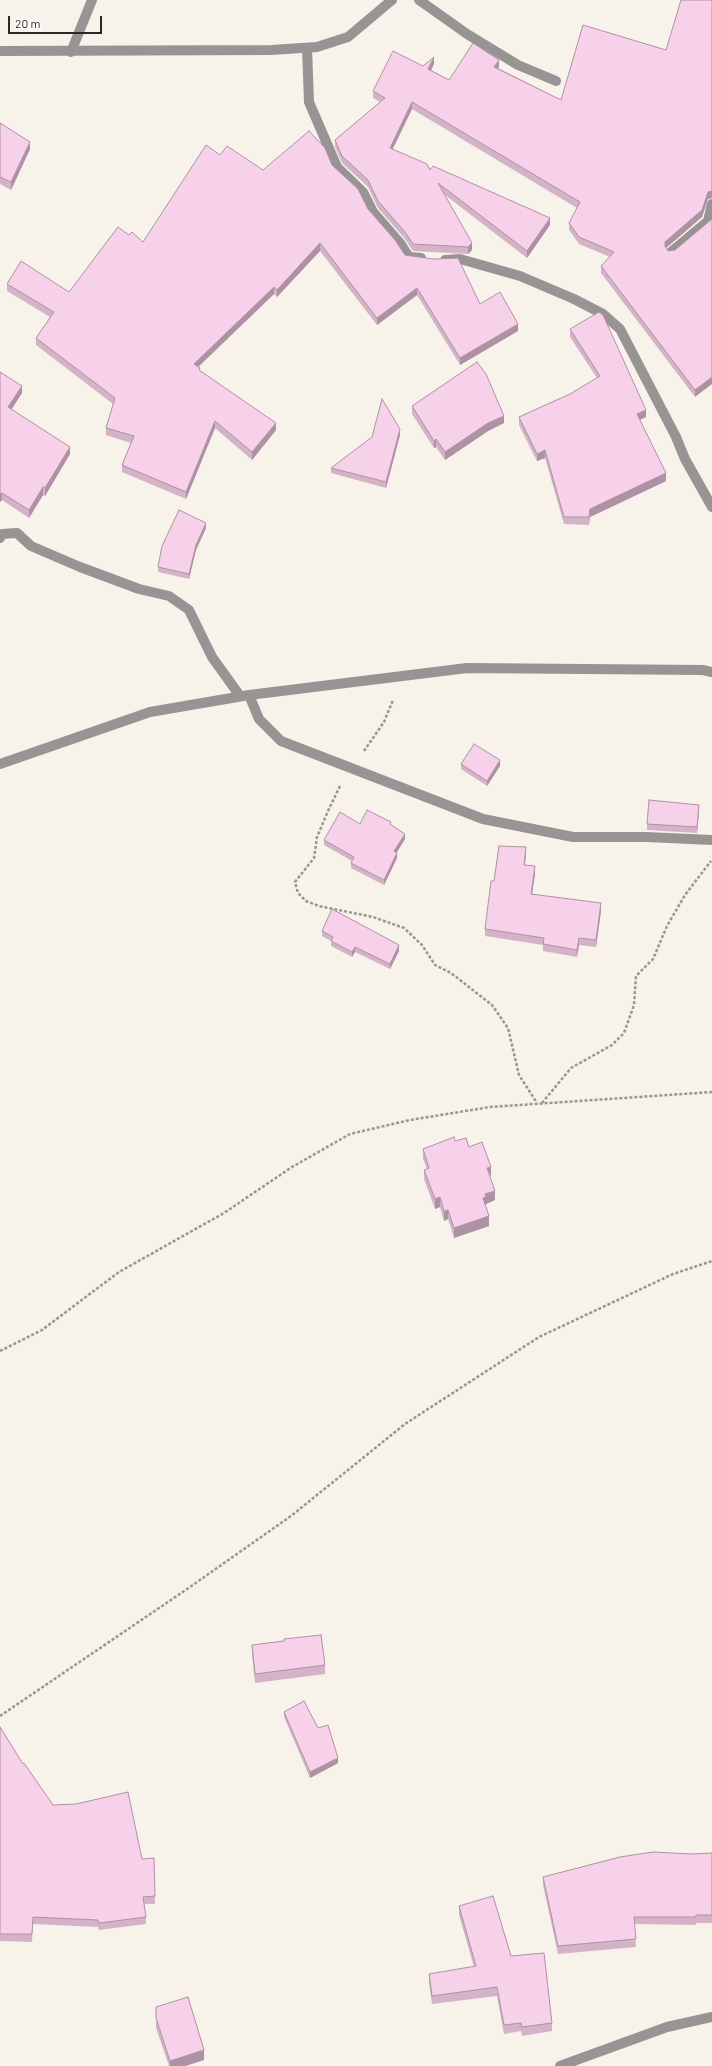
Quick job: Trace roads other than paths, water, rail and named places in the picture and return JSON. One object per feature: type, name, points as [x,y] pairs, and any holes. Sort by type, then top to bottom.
[{"type":"street","points":[[71,52],[92,0]]},
{"type":"street","points":[[0,51],[71,52],[271,50],[318,47],[348,37],[392,0]]},
{"type":"street","points":[[419,0],[467,34],[518,65],[556,81]]},
{"type":"street","points":[[306,48],[309,102],[337,167],[363,192],[373,212],[409,257],[434,260],[460,259],[491,267],[552,290],[603,314],[620,329],[676,437],[685,459],[712,507]]},
{"type":"street","points":[[671,252],[708,221],[712,204]]},
{"type":"street","points":[[0,538],[2,534],[18,533],[31,546],[80,567],[139,589],[169,596],[189,610],[212,657],[244,696],[259,719],[281,740],[483,819],[573,837],[647,837],[712,840]]},
{"type":"street","points":[[0,764],[150,712],[244,696],[467,668],[703,670],[712,672]]},
{"type":"street","points":[[560,2066],[667,2027],[712,2018]]}]
